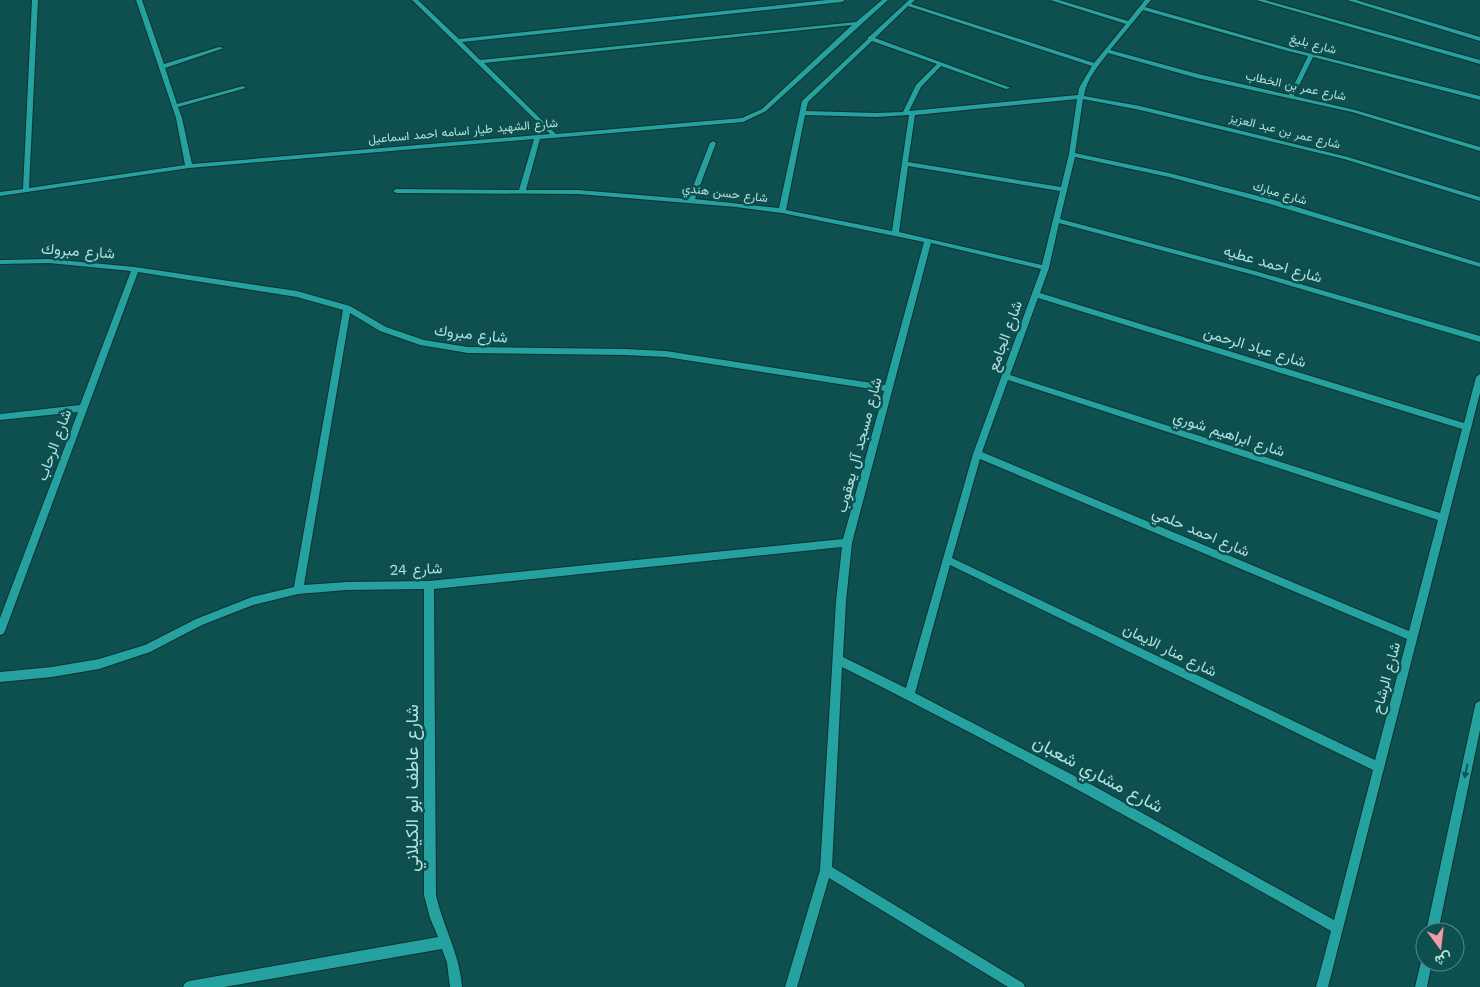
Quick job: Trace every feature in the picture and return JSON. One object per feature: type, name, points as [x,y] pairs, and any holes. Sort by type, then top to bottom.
[{"type":"street","points":[[26,191],[35,0]]},
{"type":"street","points":[[138,0],[175,106],[189,166]]},
{"type":"street","points":[[415,0],[481,62],[554,135]]},
{"type":"street","points":[[458,41],[842,0]]},
{"type":"street","name":"شارع الشهيد طيار اسامه احمد اسماعيل","points":[[0,194],[189,166],[743,120],[764,110],[885,0]]},
{"type":"street","points":[[1053,0],[1129,23]]},
{"type":"street","name":"شارع الجامع","points":[[909,695],[977,454],[1045,268],[1072,154],[1085,80],[1094,65],[1148,0]]},
{"type":"street","points":[[1259,0],[1480,62]]},
{"type":"street","points":[[1350,0],[1480,39]]},
{"type":"street","points":[[782,212],[806,101],[909,2],[1094,65]]},
{"type":"street","name":"شارع بليغ","points":[[1142,8],[1310,55],[1480,98]]},
{"type":"street","points":[[481,62],[858,23]]},
{"type":"street","points":[[870,38],[1008,88]]},
{"type":"street","points":[[161,67],[221,48]]},
{"type":"street","name":"شارع عمر بن الخطاب","points":[[1106,51],[1197,76],[1353,111],[1480,149]]},
{"type":"street","points":[[1291,97],[1310,55]]},
{"type":"street","points":[[895,234],[906,164],[909,113],[918,86],[940,64]]},
{"type":"street","points":[[175,106],[244,88]]},
{"type":"street","points":[[802,113],[857,115],[909,113],[1081,97]]},
{"type":"street","name":"شارع عمر بن عبد العزيز","points":[[1081,97],[1140,108],[1292,144],[1346,158],[1480,199]]},
{"type":"street","points":[[522,192],[538,136]]},
{"type":"street","points":[[691,200],[713,144]]},
{"type":"street","name":"شارع مبارك","points":[[1072,154],[1169,175],[1272,202],[1480,265]]},
{"type":"street","points":[[906,164],[1063,189]]},
{"type":"street","name":"شارع حسن هندي","points":[[396,191],[578,192],[691,200],[782,212],[928,240],[1045,268]]},
{"type":"street","name":"شارع احمد عطيه","points":[[1057,220],[1255,273],[1480,339]]},
{"type":"street","name":"شارع مسجد آل يعقوب","points":[[838,660],[840,601],[847,543],[928,240]]},
{"type":"street","name":"شارع مبروك","points":[[0,262],[49,261],[135,269],[297,294],[347,308],[383,329],[423,343],[468,350],[666,354],[888,389]]},
{"type":"street","name":"شارع الرحاب","points":[[0,631],[135,269]]},
{"type":"street","name":"شارع عباد الرحمن","points":[[1035,294],[1467,427]]},
{"type":"street","points":[[298,590],[347,308]]},
{"type":"street","name":"شارع ابراهيم شوري","points":[[1005,376],[1443,518]]},
{"type":"street","name":"شارع الرشاح","points":[[1322,987],[1480,377]]},
{"type":"street","points":[[0,417],[82,408]]},
{"type":"street","name":"شارع احمد حلمي","points":[[977,454],[1413,637]]},
{"type":"street","name":"شارع 24","points":[[0,677],[52,672],[99,664],[147,650],[199,622],[252,601],[298,590],[347,586],[429,585],[847,543]]},
{"type":"street","name":"شارع منار الايمان","points":[[948,560],[1378,767]]},
{"type":"street","name":"شارع عاطف ابو الكيلاني","points":[[429,585],[430,895],[433,912],[452,960],[456,987]]},
{"type":"street","points":[[791,987],[826,870],[838,660]]},
{"type":"street","name":"شارع مشاري شعبان","points":[[838,660],[909,695],[1173,834],[1337,928]]},
{"type":"street","points":[[1434,922],[1480,706]]},
{"type":"street","points":[[826,870],[1020,987]]},
{"type":"street","points":[[189,987],[446,942]]},
{"type":"street","points":[[1421,987],[1424,972]]}]
